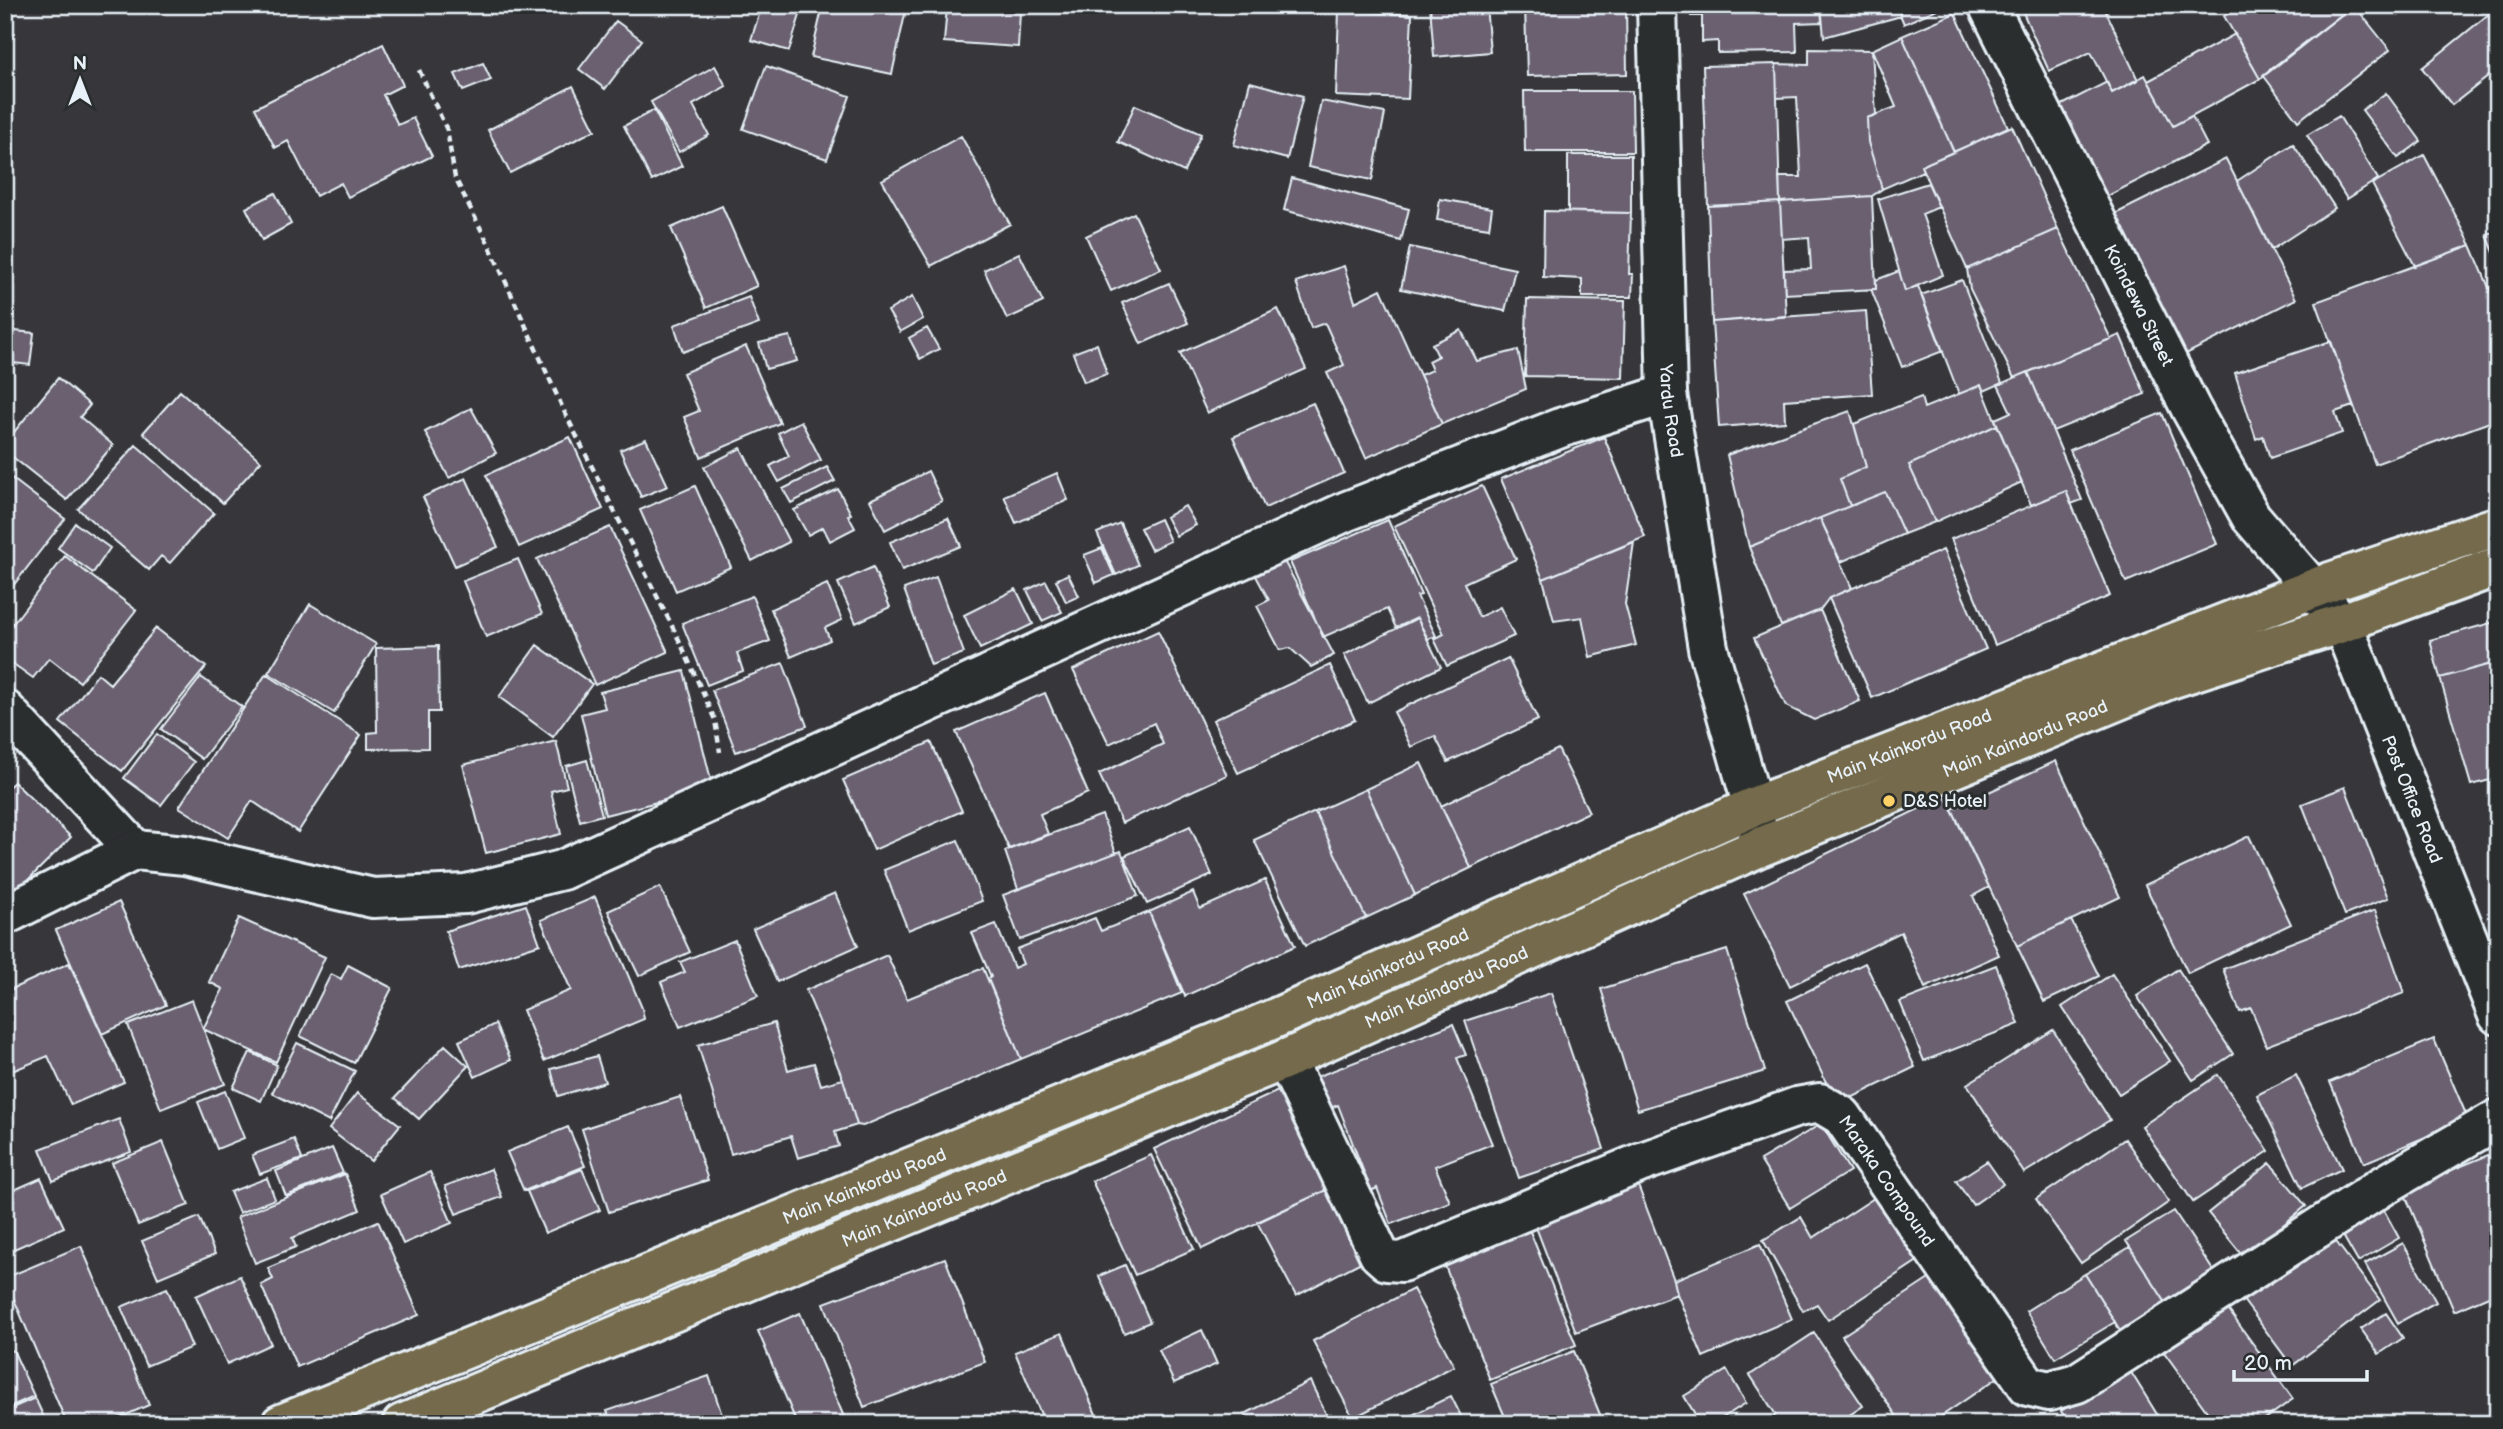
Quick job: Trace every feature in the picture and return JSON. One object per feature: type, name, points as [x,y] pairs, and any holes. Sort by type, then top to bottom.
[{"type":"main road","name":"Main Kainkordu Road","points":[[281,1424],[1199,1050],[1753,807],[2312,589],[2498,526]]},
{"type":"main road","name":"Main Kaindordu Road","points":[[402,1424],[1286,1059],[1760,847],[2170,679],[2342,623],[2498,566]]},
{"type":"main road","points":[[1199,1050],[1215,1088]]},
{"type":"street","name":"Yardu Road","points":[[1657,5],[1667,394],[1707,648],[1753,807],[1760,847]]},
{"type":"street","name":"Koindewa Street","points":[[1988,5],[2191,409],[2224,469],[2251,517],[2312,589]]},
{"type":"street","points":[[5,915],[135,850],[185,855],[373,898],[466,894],[562,870],[1347,511],[1560,428],[1667,394]]},
{"type":"street","name":"Post Office Road","points":[[2312,589],[2342,623],[2498,1015]]},
{"type":"street","points":[[5,710],[135,850]]},
{"type":"street","name":"Maraka Compound","points":[[1286,1059],[1379,1254],[1387,1261],[1402,1262],[1642,1162],[1797,1107],[1820,1103],[1842,1116],[2028,1386],[2049,1391],[2077,1383],[2383,1186],[2498,1119]]},
{"type":"path","points":[[419,70],[447,130],[455,178],[490,247],[565,411],[681,644],[715,720],[726,796]]},
{"type":"building","points":[[762,5],[803,5],[789,51],[751,40]]},
{"type":"building","points":[[823,5],[907,5],[892,74],[811,57]]},
{"type":"building","points":[[1218,5],[1264,5],[1264,11]]},
{"type":"building","points":[[1430,5],[1486,5],[1490,52],[1434,57]]},
{"type":"building","points":[[1525,5],[1626,5],[1627,74],[1527,76]]},
{"type":"building","points":[[1691,5],[1821,5],[1822,22],[1796,23],[1797,52],[1718,53],[1718,41],[1702,42],[1702,16],[1691,16]]},
{"type":"building","points":[[1821,5],[1896,5],[1901,16],[1824,37]]},
{"type":"building","points":[[1896,5],[1946,5],[1904,24]]},
{"type":"building","points":[[2027,5],[2103,5],[2138,80],[2112,93],[2091,52],[2049,71],[2021,8]]},
{"type":"building","points":[[2230,5],[2354,5],[2260,79],[2224,16],[2233,11]]},
{"type":"building","points":[[2354,5],[2390,50],[2298,121],[2263,75]]},
{"type":"building","points":[[947,7],[1020,12],[1018,47],[944,42]]},
{"type":"building","points":[[1339,10],[1412,15],[1408,99],[1336,96]]},
{"type":"building","points":[[2494,10],[2498,15],[2498,69],[2452,105],[2422,68]]},
{"type":"building","points":[[1955,13],[2008,127],[1954,152],[1902,36]]},
{"type":"building","points":[[616,21],[642,40],[605,89],[579,69]]},
{"type":"building","points":[[2235,34],[2260,79],[2173,126],[2148,81]]},
{"type":"building","points":[[1902,36],[1954,152],[1921,166],[1923,171],[1882,189],[1868,142],[1867,118],[1896,107],[1872,50]]},
{"type":"building","points":[[383,44],[403,85],[383,95],[398,125],[413,118],[432,156],[348,197],[341,183],[316,196],[288,141],[275,148],[255,108]]},
{"type":"building","points":[[1809,49],[1872,50],[1876,115],[1867,118],[1868,142],[1882,189],[1872,196],[1780,202],[1779,177],[1801,177],[1797,97],[1777,98],[1776,64],[1809,65]]},
{"type":"building","points":[[483,63],[491,80],[463,91],[455,74]]},
{"type":"building","points":[[1776,64],[1780,202],[1708,206],[1703,66]]},
{"type":"building","points":[[715,66],[726,86],[693,105],[709,135],[679,152],[651,102]]},
{"type":"building","points":[[766,66],[850,96],[827,159],[743,129]]},
{"type":"building","points":[[2145,75],[2173,126],[2192,116],[2207,145],[2104,198],[2058,107],[2107,82],[2112,93]]},
{"type":"building","points":[[1250,82],[1303,96],[1287,159],[1234,145]]},
{"type":"building","points":[[573,86],[595,130],[510,173],[488,130]]},
{"type":"building","points":[[1524,91],[1632,91],[1633,152],[1525,152]]},
{"type":"building","points":[[2386,93],[2421,141],[2398,158],[2362,110]]},
{"type":"building","points":[[1321,101],[1385,113],[1372,180],[1308,167]]},
{"type":"building","points":[[1135,105],[1201,134],[1184,172],[1118,142]]},
{"type":"building","points":[[654,110],[682,166],[652,181],[624,126]]},
{"type":"building","points":[[2339,116],[2378,179],[2347,199],[2307,135]]},
{"type":"building","points":[[2012,126],[2058,229],[1967,269],[1921,166]]},
{"type":"building","points":[[961,136],[1010,224],[931,266],[882,180]]},
{"type":"building","points":[[2293,144],[2335,208],[2271,250],[2237,181]]},
{"type":"building","points":[[1568,155],[1631,155],[1631,213],[1568,212]]},
{"type":"building","points":[[2424,155],[2471,245],[2415,266],[2372,184]]},
{"type":"building","points":[[2226,159],[2296,299],[2186,354],[2115,214]]},
{"type":"building","points":[[1292,178],[1409,209],[1401,241],[1284,210]]},
{"type":"building","points":[[1928,183],[1939,207],[1922,214],[1943,275],[1905,291],[1878,199]]},
{"type":"building","points":[[275,193],[291,224],[262,240],[246,208]]},
{"type":"building","points":[[1872,196],[1876,289],[1785,294],[1784,270],[1811,269],[1809,237],[1782,239],[1780,202]]},
{"type":"building","points":[[1440,199],[1492,208],[1489,228],[1437,220]]},
{"type":"building","points":[[1780,202],[1786,316],[1712,322],[1708,206]]},
{"type":"building","points":[[722,206],[757,286],[706,308],[671,228]]},
{"type":"building","points":[[1544,211],[1631,213],[1629,274],[1633,274],[1632,297],[1582,297],[1582,279],[1543,277]]},
{"type":"building","points":[[1134,213],[1161,269],[1111,291],[1086,236]]},
{"type":"building","points":[[2058,229],[2111,339],[2014,378],[1970,289],[1967,269]]},
{"type":"building","points":[[2498,231],[2498,262],[2487,235]]},
{"type":"building","points":[[2471,245],[2498,309],[2498,419],[2375,464],[2316,302]]},
{"type":"building","points":[[1410,247],[1515,269],[1505,311],[1401,289]]},
{"type":"building","points":[[1019,253],[1043,302],[1007,319],[984,270]]},
{"type":"building","points":[[1344,266],[1355,302],[1381,289],[1442,424],[1366,458],[1327,373],[1344,365],[1325,323],[1311,328],[1296,282]]},
{"type":"building","points":[[1899,271],[1905,291],[1918,286],[1943,351],[1902,367],[1871,289],[1876,289],[1876,280]]},
{"type":"building","points":[[1962,280],[2002,383],[1984,391],[1981,385],[1959,394],[1921,295]]},
{"type":"building","points":[[1169,283],[1188,323],[1141,344],[1122,303]]},
{"type":"building","points":[[749,297],[759,324],[683,352],[674,325]]},
{"type":"building","points":[[912,297],[923,319],[900,332],[888,311]]},
{"type":"building","points":[[1527,299],[1625,301],[1623,378],[1525,376]]},
{"type":"building","points":[[1278,309],[1306,369],[1207,413],[1180,353]]},
{"type":"building","points":[[1866,311],[1872,394],[1784,400],[1785,422],[1719,427],[1712,322]]},
{"type":"building","points":[[927,328],[939,349],[920,359],[909,338]]},
{"type":"building","points":[[5,330],[34,333],[30,365],[5,362]]},
{"type":"building","points":[[1461,330],[1477,361],[1518,350],[1526,389],[1442,424],[1420,375],[1432,370],[1428,361],[1438,356],[1432,344]]},
{"type":"building","points":[[2120,335],[2145,394],[2053,431],[2028,372]]},
{"type":"building","points":[[790,336],[797,361],[766,369],[759,343]]},
{"type":"building","points":[[2331,341],[2353,406],[2335,412],[2342,433],[2270,458],[2263,436],[2256,439],[2235,373]]},
{"type":"building","points":[[1097,344],[1107,374],[1084,382],[1073,353]]},
{"type":"building","points":[[746,346],[780,423],[701,457],[684,417],[699,411],[683,373]]},
{"type":"building","points":[[2028,372],[2082,500],[2071,504],[2066,491],[2031,505],[1995,419],[2011,412],[1998,385]]},
{"type":"building","points":[[58,378],[90,405],[80,417],[113,445],[67,500],[5,451],[5,443]]},
{"type":"building","points":[[1981,385],[1997,425],[1909,465],[1935,522],[1904,534],[1885,492],[1850,506],[1840,479],[1866,467],[1854,424],[1921,397],[1924,408]]},
{"type":"building","points":[[180,391],[261,461],[223,503],[143,433]]},
{"type":"building","points":[[1313,403],[1344,473],[1265,508],[1233,437]]},
{"type":"building","points":[[471,408],[496,453],[449,478],[425,432]]},
{"type":"building","points":[[1850,411],[1866,467],[1840,479],[1850,506],[1749,547],[1727,455]]},
{"type":"building","points":[[2162,413],[2217,544],[2126,582],[2070,450]]},
{"type":"building","points":[[801,421],[821,460],[779,482],[770,466],[789,456],[778,433]]},
{"type":"building","points":[[1997,425],[2022,482],[1935,522],[1909,465]]},
{"type":"building","points":[[570,437],[603,509],[519,547],[486,475]]},
{"type":"building","points":[[1604,437],[1645,537],[1543,579],[1501,479]]},
{"type":"building","points":[[646,439],[668,486],[641,497],[620,450]]},
{"type":"building","points":[[136,445],[214,513],[170,563],[161,556],[149,570],[78,509]]},
{"type":"building","points":[[741,448],[789,542],[752,561],[704,467]]},
{"type":"building","points":[[827,467],[835,481],[791,503],[783,489]]},
{"type":"building","points":[[928,471],[942,501],[885,530],[870,500]]},
{"type":"building","points":[[5,473],[65,519],[5,596]]},
{"type":"building","points":[[1057,473],[1068,500],[1016,523],[1004,496]]},
{"type":"building","points":[[466,478],[498,547],[455,566],[423,497]]},
{"type":"building","points":[[695,486],[731,567],[676,591],[640,510]]},
{"type":"building","points":[[1482,486],[1516,559],[1464,583],[1479,617],[1500,607],[1514,636],[1447,666],[1434,639],[1444,634],[1394,526]]},
{"type":"building","points":[[838,489],[855,528],[830,541],[823,527],[808,535],[794,510]]},
{"type":"building","points":[[2066,491],[2110,596],[1995,645],[1951,539]]},
{"type":"building","points":[[1885,492],[1904,534],[1841,562],[1820,518]]},
{"type":"building","points":[[1185,506],[1196,525],[1176,536],[1166,517]]},
{"type":"building","points":[[948,518],[961,546],[902,570],[890,542]]},
{"type":"building","points":[[1820,518],[1852,588],[1829,598],[1820,610],[1781,626],[1749,547]]},
{"type":"building","points":[[1160,519],[1170,541],[1151,550],[1140,528]]},
{"type":"building","points":[[1388,520],[1421,595],[1417,596],[1436,636],[1428,639],[1417,618],[1396,628],[1387,609],[1323,637],[1290,562]]},
{"type":"building","points":[[75,523],[110,548],[93,573],[58,548]]},
{"type":"building","points":[[1120,523],[1138,565],[1116,575],[1097,533]]},
{"type":"building","points":[[610,527],[668,652],[595,685],[537,559]]},
{"type":"building","points":[[1634,542],[1625,604],[1636,645],[1590,657],[1582,617],[1554,621],[1543,579]]},
{"type":"building","points":[[1102,548],[1114,575],[1096,583],[1084,555]]},
{"type":"building","points":[[1943,550],[1986,649],[1872,698],[1829,598]]},
{"type":"building","points":[[65,556],[136,610],[80,682],[49,658],[33,678],[5,658],[5,634]]},
{"type":"building","points":[[518,559],[542,614],[486,637],[463,581]]},
{"type":"building","points":[[1284,561],[1334,655],[1311,667],[1290,648],[1280,650],[1257,606],[1269,600],[1256,576]]},
{"type":"building","points":[[873,567],[890,607],[856,623],[838,583]]},
{"type":"building","points":[[1068,574],[1079,596],[1066,602],[1056,580]]},
{"type":"building","points":[[936,577],[964,653],[931,665],[904,589]]},
{"type":"building","points":[[1046,581],[1062,612],[1042,621],[1027,590]]},
{"type":"building","points":[[827,584],[842,620],[825,628],[830,640],[791,657],[771,609]]},
{"type":"building","points":[[1016,589],[1033,624],[980,649],[964,615]]},
{"type":"building","points":[[752,596],[770,641],[737,653],[743,671],[707,685],[682,623]]},
{"type":"building","points":[[310,604],[376,644],[334,713],[268,673]]},
{"type":"building","points":[[1820,610],[1860,701],[1814,720],[1786,706],[1754,638]]},
{"type":"building","points":[[1417,618],[1441,667],[1368,703],[1344,655]]},
{"type":"building","points":[[2498,621],[2498,662],[2440,678],[2430,640]]},
{"type":"building","points":[[156,628],[206,667],[122,771],[60,722],[98,674],[110,684]]},
{"type":"building","points":[[1158,631],[1227,775],[1122,823],[1099,774],[1163,744],[1154,723],[1109,744],[1073,670]]},
{"type":"building","points":[[537,645],[592,684],[553,737],[499,697]]},
{"type":"building","points":[[438,646],[439,712],[428,712],[428,748],[368,749],[368,733],[377,732],[376,648]]},
{"type":"building","points":[[1508,658],[1538,720],[1448,762],[1435,736],[1411,747],[1394,712]]},
{"type":"building","points":[[2498,662],[2498,778],[2471,785],[2440,678]]},
{"type":"building","points":[[783,663],[807,726],[736,752],[712,690]]},
{"type":"building","points":[[1330,665],[1355,720],[1238,773],[1213,720]]},
{"type":"building","points":[[684,671],[713,788],[605,815],[581,714],[605,708],[600,692]]},
{"type":"building","points":[[266,674],[361,735],[298,832],[252,801],[228,838],[179,807]]},
{"type":"building","points":[[201,677],[242,707],[202,759],[161,729]]},
{"type":"building","points":[[1045,693],[1088,793],[1040,814],[1048,834],[1009,849],[956,732]]},
{"type":"building","points":[[157,734],[194,762],[161,805],[124,778]]},
{"type":"building","points":[[556,741],[567,787],[551,791],[561,834],[486,853],[463,765]]},
{"type":"building","points":[[931,742],[962,811],[874,850],[843,780]]},
{"type":"building","points":[[1558,749],[1589,812],[1471,868],[1441,806]]},
{"type":"building","points":[[587,760],[602,815],[580,821],[566,766]]},
{"type":"building","points":[[2056,761],[2120,897],[2017,946],[1952,809]]},
{"type":"building","points":[[1421,763],[1471,868],[1415,895],[1366,789]]},
{"type":"building","points":[[14,782],[71,837],[5,903],[5,790]]},
{"type":"building","points":[[2345,787],[2388,898],[2345,915],[2302,804]]},
{"type":"building","points":[[1366,789],[1415,895],[1366,918],[1315,812]]},
{"type":"building","points":[[1945,796],[1989,887],[1973,896],[1999,955],[1925,988],[1901,932],[1790,986],[1744,894]]},
{"type":"building","points":[[1315,812],[1366,918],[1305,946],[1254,840]]},
{"type":"building","points":[[1102,815],[1116,853],[1018,889],[1005,851]]},
{"type":"building","points":[[1190,826],[1212,875],[1147,904],[1124,856]]},
{"type":"building","points":[[2249,836],[2291,924],[2188,973],[2145,885]]},
{"type":"building","points":[[958,840],[982,901],[908,930],[884,870]]},
{"type":"building","points":[[1121,851],[1138,896],[1020,940],[1003,895]]},
{"type":"building","points":[[1265,880],[1295,946],[1185,996],[1149,912],[1193,892],[1200,909]]},
{"type":"building","points":[[660,887],[690,952],[639,976],[608,911]]},
{"type":"building","points":[[835,893],[858,946],[777,982],[753,929]]},
{"type":"building","points":[[595,897],[642,1008],[644,1019],[544,1061],[523,1010],[571,990],[541,920]]},
{"type":"building","points":[[119,902],[166,1005],[102,1034],[56,930]]},
{"type":"building","points":[[526,905],[540,944],[459,970],[446,931]]},
{"type":"building","points":[[2375,910],[2404,993],[2266,1046],[2251,1008],[2240,1012],[2223,969]]},
{"type":"building","points":[[1149,912],[1182,993],[1021,1059],[972,933],[996,924],[1014,968],[1023,964],[1017,949],[1095,918],[1101,931]]},
{"type":"building","points":[[239,918],[325,957],[276,1062],[203,1029],[223,989],[209,982]]},
{"type":"building","points":[[2071,920],[2099,976],[2044,1002],[2017,946]]},
{"type":"building","points":[[735,940],[758,996],[680,1027],[661,982],[685,972],[680,962]]},
{"type":"building","points":[[1727,950],[1765,1071],[1638,1110],[1601,989]]},
{"type":"building","points":[[887,955],[907,999],[983,968],[1021,1059],[863,1126],[857,1125],[843,1079],[806,990]]},
{"type":"building","points":[[69,963],[124,1082],[71,1105],[48,1056],[5,1074],[5,992]]},
{"type":"building","points":[[1865,963],[1915,1067],[1837,1105],[1787,1001]]},
{"type":"building","points":[[348,965],[392,988],[354,1063],[300,1036],[331,974],[341,979]]},
{"type":"building","points":[[1996,965],[2019,1024],[1924,1061],[1900,1002]]},
{"type":"building","points":[[2178,969],[2233,1054],[2193,1080],[2137,996]]},
{"type":"building","points":[[2112,974],[2170,1061],[2119,1094],[2062,1007]]},
{"type":"building","points":[[1551,993],[1604,1149],[1519,1178],[1465,1021]]},
{"type":"building","points":[[192,1000],[225,1084],[161,1109],[128,1025]]},
{"type":"building","points":[[774,1023],[788,1070],[814,1063],[821,1085],[843,1079],[857,1125],[835,1132],[839,1146],[798,1158],[791,1136],[731,1154],[698,1045]]},
{"type":"building","points":[[495,1024],[511,1060],[475,1077],[459,1041]]},
{"type":"building","points":[[1453,1024],[1466,1055],[1457,1058],[1492,1144],[1435,1166],[1450,1202],[1391,1224],[1377,1188],[1371,1191],[1338,1105],[1328,1109],[1316,1077]]},
{"type":"building","points":[[2053,1030],[2110,1120],[2024,1173],[1967,1084]]},
{"type":"building","points":[[2434,1039],[2468,1119],[2364,1163],[2330,1082]]},
{"type":"building","points":[[297,1043],[355,1071],[329,1122],[272,1093]]},
{"type":"building","points":[[445,1045],[468,1066],[419,1119],[395,1098]]},
{"type":"building","points":[[250,1052],[277,1065],[261,1101],[233,1088]]},
{"type":"building","points":[[597,1056],[605,1082],[558,1096],[551,1069]]},
{"type":"building","points":[[2218,1075],[2269,1151],[2193,1202],[2142,1126]]},
{"type":"building","points":[[2296,1075],[2342,1169],[2302,1188],[2257,1095]]},
{"type":"building","points":[[225,1091],[244,1138],[217,1149],[198,1102]]},
{"type":"building","points":[[1278,1091],[1326,1190],[1202,1249],[1154,1149]]},
{"type":"building","points":[[357,1093],[400,1125],[371,1161],[329,1129]]},
{"type":"building","points":[[680,1097],[708,1180],[609,1212],[582,1129]]},
{"type":"building","points":[[119,1119],[131,1152],[53,1181],[40,1149]]},
{"type":"building","points":[[1821,1124],[1850,1171],[1790,1208],[1760,1160]]},
{"type":"building","points":[[568,1127],[585,1166],[524,1191],[507,1152]]},
{"type":"building","points":[[294,1139],[302,1159],[260,1174],[252,1155]]},
{"type":"building","points":[[2125,1139],[2169,1202],[2081,1263],[2036,1199]]},
{"type":"building","points":[[163,1142],[189,1205],[138,1225],[112,1163]]},
{"type":"building","points":[[332,1148],[343,1173],[286,1196],[276,1171]]},
{"type":"building","points":[[2498,1151],[2498,1292],[2454,1311],[2403,1190]]},
{"type":"building","points":[[1151,1155],[1194,1249],[1135,1275],[1092,1181]]},
{"type":"building","points":[[1987,1161],[2003,1184],[1973,1205],[1956,1181]]},
{"type":"building","points":[[2270,1163],[2306,1206],[2244,1257],[2208,1213]]},
{"type":"building","points":[[491,1169],[502,1197],[456,1214],[445,1186]]},
{"type":"building","points":[[582,1169],[600,1210],[545,1233],[527,1191]]},
{"type":"building","points":[[430,1172],[452,1223],[403,1244],[381,1194]]},
{"type":"building","points":[[345,1174],[360,1210],[292,1238],[296,1247],[255,1263],[237,1217]]},
{"type":"building","points":[[1634,1175],[1677,1294],[1576,1332],[1531,1214]]},
{"type":"building","points":[[41,1178],[64,1227],[5,1253],[5,1194]]},
{"type":"building","points":[[267,1178],[275,1199],[239,1213],[230,1192]]},
{"type":"building","points":[[1326,1190],[1363,1261],[1296,1296],[1257,1222]]},
{"type":"building","points":[[1877,1196],[1922,1258],[1828,1320],[1817,1304],[1803,1311],[1763,1240],[1801,1217],[1813,1238]]},
{"type":"building","points":[[2380,1203],[2399,1238],[2358,1262],[2338,1227]]},
{"type":"building","points":[[2174,1211],[2216,1275],[2168,1306],[2126,1241]]},
{"type":"building","points":[[199,1217],[215,1254],[158,1278],[142,1241]]},
{"type":"building","points":[[1525,1219],[1576,1345],[1490,1380],[1445,1266],[1472,1256],[1466,1242]]},
{"type":"building","points":[[378,1221],[419,1315],[297,1367],[261,1285],[273,1279],[268,1268]]},
{"type":"building","points":[[2331,1235],[2380,1300],[2292,1366],[2243,1300]]},
{"type":"building","points":[[2403,1243],[2436,1302],[2398,1323],[2365,1264]]},
{"type":"building","points":[[1760,1244],[1792,1319],[1703,1357],[1677,1294],[1674,1280]]},
{"type":"building","points":[[81,1246],[149,1405],[105,1424],[67,1424],[5,1278]]},
{"type":"building","points":[[2130,1247],[2168,1306],[2123,1335],[2085,1274]]},
{"type":"building","points":[[945,1258],[985,1362],[864,1407],[824,1303]]},
{"type":"building","points":[[1125,1265],[1150,1322],[1124,1333],[1099,1276]]},
{"type":"building","points":[[2085,1274],[2115,1322],[2055,1358],[2026,1311]]},
{"type":"building","points":[[240,1276],[271,1344],[227,1364],[196,1296]]},
{"type":"building","points":[[1932,1277],[2000,1376],[1930,1424],[1902,1424],[1842,1336]]},
{"type":"building","points":[[167,1288],[192,1347],[146,1366],[121,1307]]},
{"type":"building","points":[[1413,1289],[1454,1366],[1353,1418],[1313,1341]]},
{"type":"building","points":[[2227,1308],[2293,1399],[2258,1424],[2216,1424],[2164,1352]]},
{"type":"building","points":[[800,1313],[847,1424],[797,1424],[758,1331]]},
{"type":"building","points":[[2386,1313],[2403,1338],[2379,1354],[2361,1329]]},
{"type":"building","points":[[1202,1330],[1217,1364],[1174,1383],[1159,1350]]},
{"type":"building","points":[[1062,1333],[1100,1424],[1045,1424],[1015,1352]]},
{"type":"building","points":[[1814,1333],[1863,1406],[1836,1424],[1763,1424],[1776,1415],[1750,1375]]},
{"type":"building","points":[[13,1350],[34,1396],[5,1409],[5,1353]]},
{"type":"building","points":[[1574,1351],[1601,1417],[1582,1424],[1508,1424],[1491,1384]]},
{"type":"building","points":[[2129,1369],[2163,1424],[2069,1424],[2061,1411]]},
{"type":"building","points":[[1727,1370],[1746,1403],[1713,1424],[1701,1424],[1684,1396]]},
{"type":"building","points":[[709,1376],[725,1424],[612,1424],[607,1411]]},
{"type":"building","points":[[1310,1381],[1331,1424],[1251,1424],[1245,1414]]},
{"type":"building","points":[[1451,1396],[1465,1424],[1394,1424]]},
{"type":"building","points":[[35,1398],[47,1424],[5,1424],[5,1411]]},
{"type":"place","name":"D&S Hotel","points":[[1889,801]]}]
